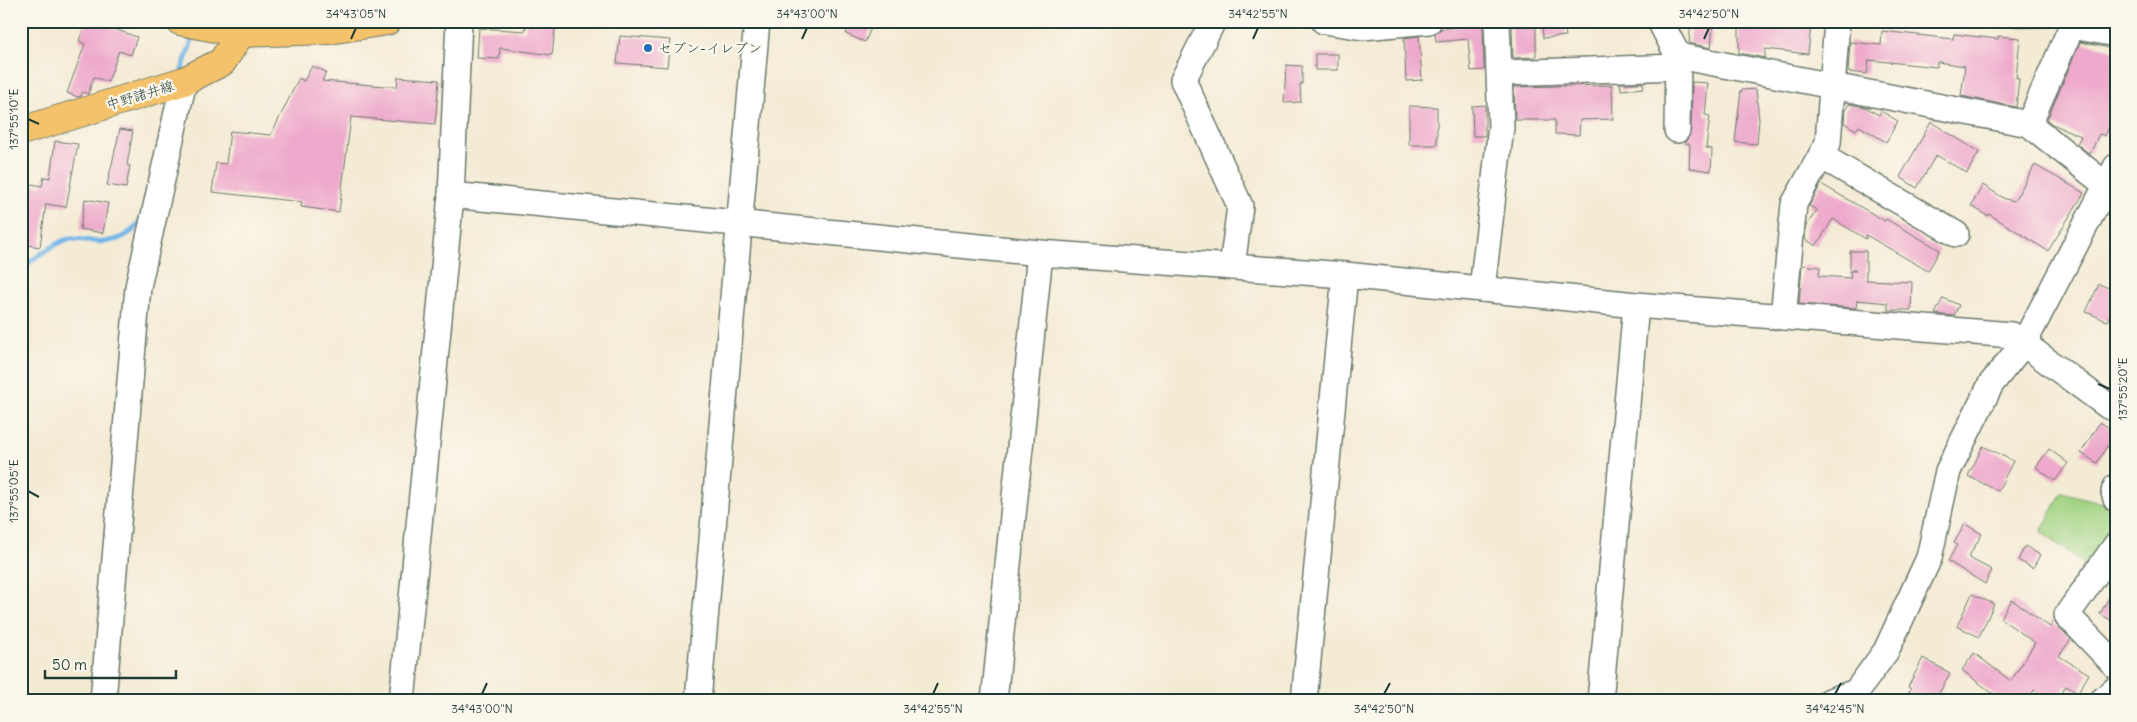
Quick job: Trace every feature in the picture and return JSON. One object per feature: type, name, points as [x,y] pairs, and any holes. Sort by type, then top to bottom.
[{"type":"main road","points":[[189,22],[241,33],[329,30],[387,21]]},
{"type":"main road","name":"中野諸井線","points":[[21,131],[184,81],[222,62],[241,33]]},
{"type":"street","points":[[402,701],[451,195],[459,21]]},
{"type":"street","points":[[698,701],[741,224],[757,21]]},
{"type":"street","points":[[1214,21],[1183,80],[1240,206],[1232,267]]},
{"type":"street","points":[[1324,21],[1363,27],[1429,21]]},
{"type":"street","points":[[1482,289],[1500,144],[1500,72],[1497,21]]},
{"type":"street","points":[[1660,21],[1678,62],[1677,130]]},
{"type":"street","points":[[1783,317],[1794,204],[1828,144],[1837,21]]},
{"type":"street","points":[[2029,124],[2073,24],[2116,34]]},
{"type":"street","points":[[1500,72],[1678,62],[1833,86],[2029,124],[2113,181],[2024,343],[1991,384],[1948,471],[1929,558],[1886,651],[1856,692],[1830,701]]},
{"type":"street","points":[[103,701],[138,287],[184,81]]},
{"type":"street","points":[[1821,156],[1956,234]]},
{"type":"street","points":[[451,195],[1040,253],[1345,275],[1636,305],[2012,335],[2108,406],[2116,409]]},
{"type":"street","points":[[994,701],[1040,253]]},
{"type":"street","points":[[1304,701],[1345,275]]},
{"type":"street","points":[[1600,701],[1636,305]]},
{"type":"street","points":[[2116,487],[2114,492],[2116,499]]},
{"type":"street","points":[[2116,545],[2067,615],[2116,666]]},
{"type":"street","points":[[2102,701],[2116,689]]},
{"type":"green space","points":[[1827,21],[2116,21],[2008,27]]},
{"type":"green space","points":[[2062,492],[2110,505],[2116,534],[2089,567],[2041,532]]},
{"type":"building","points":[[86,21],[104,21],[103,25],[137,37],[131,55],[119,51],[108,82],[94,77],[88,94],[83,92],[78,97],[67,93],[85,44],[79,41]]},
{"type":"building","points":[[527,21],[556,21],[552,55],[500,48],[499,59],[477,58],[479,28],[525,31]]},
{"type":"building","points":[[851,21],[874,21],[865,42],[846,34]]},
{"type":"building","points":[[1691,21],[1713,24],[1711,48],[1689,43]]},
{"type":"building","points":[[1789,22],[1811,25],[1808,54],[1765,49],[1765,58],[1739,53],[1739,26],[1788,27]]},
{"type":"building","points":[[1483,23],[1484,70],[1471,71],[1468,39],[1436,42],[1435,34],[1441,29]]},
{"type":"building","points":[[1564,23],[1566,36],[1543,38],[1542,25]]},
{"type":"building","points":[[1512,26],[1536,26],[1536,57],[1513,58]]},
{"type":"building","points":[[1882,31],[1953,39],[1954,34],[1998,39],[1998,36],[2020,38],[2016,78],[2019,79],[2016,107],[1961,96],[1965,66],[1937,62],[1937,67],[1869,60],[1867,74],[1848,72],[1850,42],[1881,45]]},
{"type":"building","points":[[620,36],[670,40],[667,67],[617,63]]},
{"type":"building","points":[[1419,36],[1422,80],[1406,81],[1404,38]]},
{"type":"building","points":[[2080,42],[2105,47],[2116,52],[2116,110],[2105,136],[2099,134],[2090,154],[2077,144],[2081,136],[2047,120]]},
{"type":"building","points":[[1315,54],[1338,54],[1338,70],[1315,70]]},
{"type":"building","points":[[1286,65],[1302,66],[1301,102],[1284,103]]},
{"type":"building","points":[[312,66],[326,72],[322,81],[397,87],[398,77],[439,80],[435,124],[351,117],[339,212],[301,207],[302,202],[212,192],[216,163],[226,164],[230,131],[271,135],[299,78],[304,81]]},
{"type":"building","points":[[1692,82],[1708,83],[1705,115],[1710,116],[1706,148],[1712,149],[1711,171],[1689,168],[1690,144],[1685,143],[1691,130]]},
{"type":"building","points":[[1620,83],[1643,83],[1644,88],[1621,90]]},
{"type":"building","points":[[1612,85],[1613,119],[1580,120],[1579,135],[1555,134],[1555,120],[1515,120],[1514,87]]},
{"type":"building","points":[[1756,89],[1759,120],[1757,144],[1735,142],[1741,90]]},
{"type":"building","points":[[1849,104],[1865,107],[1879,115],[1881,111],[1898,121],[1886,142],[1859,126],[1856,130],[1844,123],[1845,110]]},
{"type":"building","points":[[1485,105],[1485,136],[1473,136],[1472,106]]},
{"type":"building","points":[[1409,106],[1437,107],[1437,145],[1409,145]]},
{"type":"building","points":[[1931,122],[1979,152],[1967,173],[1936,155],[1917,188],[1900,177]]},
{"type":"building","points":[[120,129],[133,131],[127,165],[130,166],[126,188],[107,185]]},
{"type":"building","points":[[55,141],[78,144],[66,207],[46,204],[40,247],[21,244],[21,182],[42,186],[44,177],[50,178]]},
{"type":"building","points":[[2035,165],[2084,193],[2048,251],[1989,214],[1988,216],[1971,206],[1983,185],[2005,199],[2014,201]]},
{"type":"building","points":[[1821,184],[1940,250],[1928,271],[1866,235],[1866,239],[1833,219],[1816,246],[1805,239],[1806,226],[1817,210],[1809,206]]},
{"type":"building","points":[[85,199],[108,203],[103,233],[80,229]]},
{"type":"building","points":[[1850,251],[1866,251],[1866,280],[1912,282],[1911,310],[1888,310],[1888,303],[1857,300],[1856,308],[1799,304],[1802,265],[1820,267],[1819,276],[1851,278],[1850,271],[1856,271],[1850,268]]},
{"type":"building","points":[[2099,284],[2116,291],[2116,302],[2107,321],[2086,312]]},
{"type":"building","points":[[1943,298],[1959,305],[1954,316],[1935,314]]},
{"type":"building","points":[[2100,422],[2116,432],[2116,451],[2107,446],[2097,463],[2081,453]]},
{"type":"building","points":[[1983,446],[2013,461],[1998,491],[1968,476]]},
{"type":"building","points":[[2049,449],[2068,463],[2055,481],[2036,467]]},
{"type":"building","points":[[1965,524],[1982,534],[1969,558],[1992,570],[1985,584],[1948,561],[1957,545],[1954,543]]},
{"type":"building","points":[[2025,546],[2040,555],[2033,568],[2018,560]]},
{"type":"building","points":[[2116,584],[2116,623],[2100,614]]},
{"type":"building","points":[[1972,594],[1994,604],[1979,637],[1957,626]]},
{"type":"building","points":[[2012,600],[2050,627],[2053,622],[2071,639],[2059,656],[2089,674],[2078,693],[2066,686],[2056,701],[2034,690],[2028,701],[2006,701],[1992,693],[1962,670],[1974,653],[2011,681],[2035,643],[2000,618]]},
{"type":"building","points":[[1923,658],[1950,673],[1935,701],[1904,701],[1911,689],[1908,687]]},
{"type":"waterway","points":[[182,70],[195,31]]},
{"type":"waterway","points":[[21,270],[30,262],[66,240],[78,239],[102,242],[120,238],[136,227],[142,216]]},
{"type":"place","name":"セブン-イレブン","points":[[648,48]]}]
